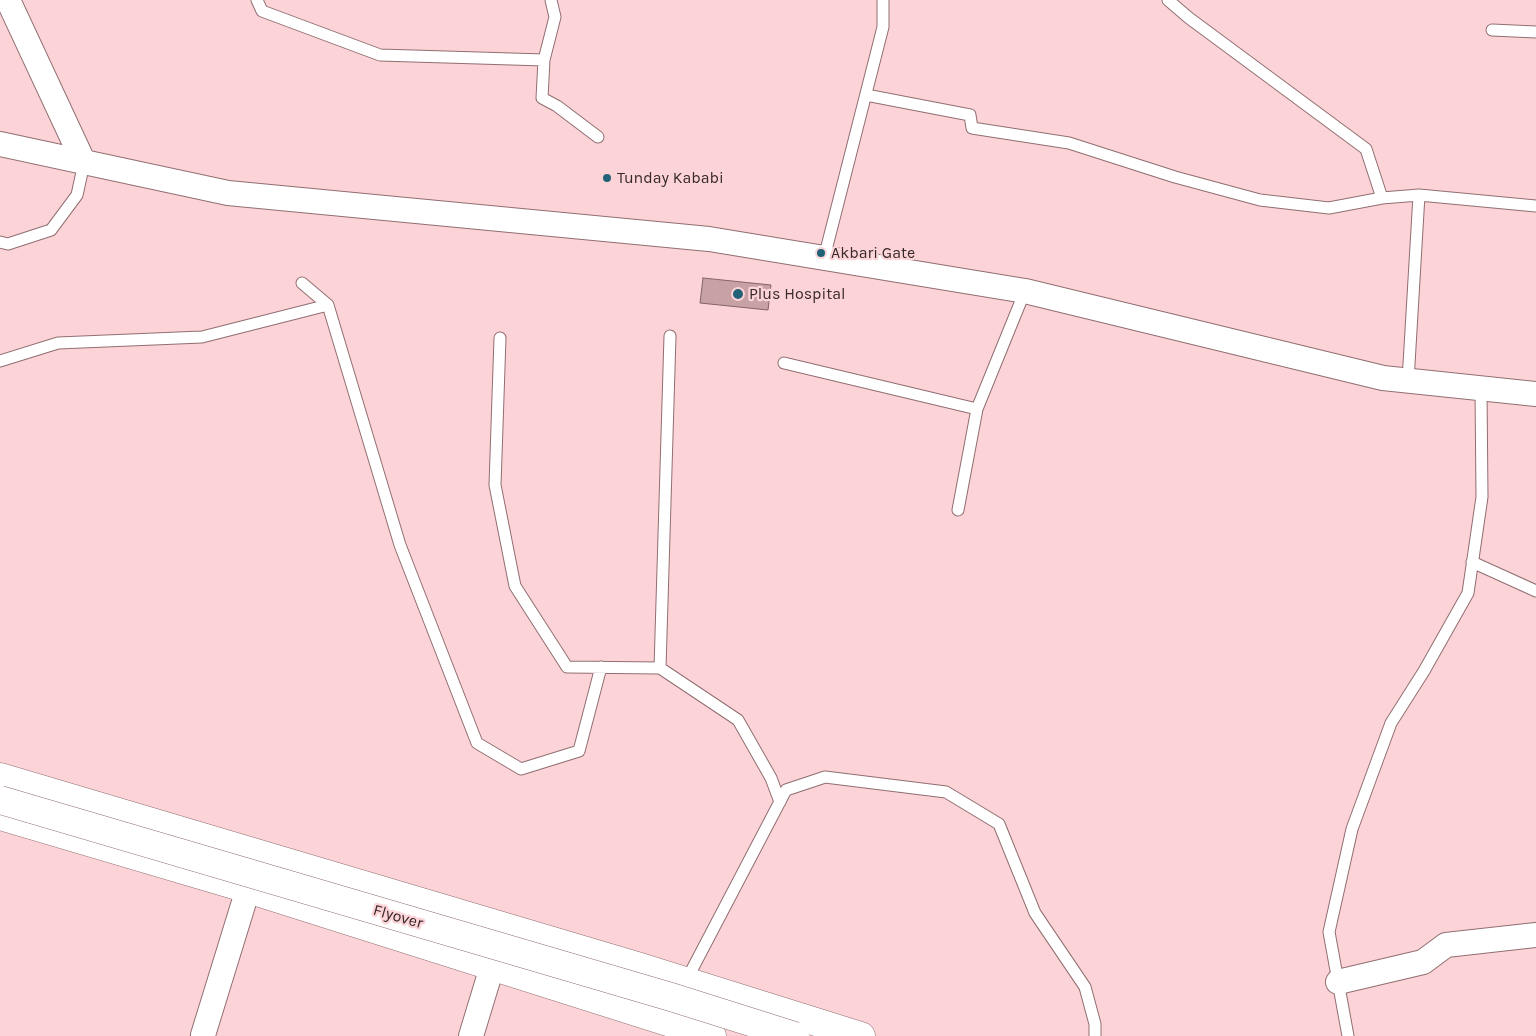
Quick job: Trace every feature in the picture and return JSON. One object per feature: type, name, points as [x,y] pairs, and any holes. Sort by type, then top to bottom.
[{"type":"main road","points":[[0,777],[686,981],[861,1036]]},
{"type":"main road","name":"Flyover","points":[[0,800],[661,994],[795,1036]]},
{"type":"main road","points":[[0,816],[252,890],[712,1036]]},
{"type":"main road","points":[[252,890],[267,857]]},
{"type":"street","points":[[8,0],[84,163]]},
{"type":"street","points":[[0,144],[228,193],[709,238],[1026,291],[1383,378],[1536,394]]},
{"type":"street","points":[[204,1035],[252,890]]},
{"type":"street","points":[[1338,982],[1423,962],[1446,945],[1536,935]]},
{"type":"street","points":[[471,1036],[492,967]]},
{"type":"lane","points":[[257,0],[262,11],[380,55],[544,60]]},
{"type":"lane","points":[[551,0],[555,17],[544,60],[542,98],[557,106],[598,137]]},
{"type":"lane","points":[[824,258],[883,28],[883,0]]},
{"type":"lane","points":[[1168,0],[1189,18],[1366,149],[1382,198]]},
{"type":"lane","points":[[1492,30],[1536,32]]},
{"type":"lane","points":[[866,95],[970,115],[972,128],[1069,143],[1175,177],[1260,200],[1328,208],[1382,198],[1419,195],[1536,206]]},
{"type":"lane","points":[[0,242],[8,244],[51,230],[76,195],[84,163]]},
{"type":"lane","points":[[1408,381],[1419,195]]},
{"type":"lane","points":[[302,282],[328,305],[400,545],[478,743],[521,769],[579,751],[601,667]]},
{"type":"lane","points":[[958,510],[977,409],[1026,291]]},
{"type":"lane","points":[[0,361],[58,343],[202,337],[328,305]]},
{"type":"lane","points":[[660,668],[670,336]]},
{"type":"lane","points":[[500,338],[496,485],[514,586],[567,667],[660,668],[738,720],[771,778],[780,802]]},
{"type":"lane","points":[[784,363],[977,409]]},
{"type":"lane","points":[[1348,1036],[1329,932],[1352,829],[1391,723],[1424,671],[1468,593],[1482,497],[1481,389]]},
{"type":"lane","points":[[1472,562],[1536,591]]},
{"type":"lane","points":[[686,981],[786,790],[825,777],[946,792],[999,824],[1035,914],[1085,986],[1095,1024],[1095,1036]]},
{"type":"building","points":[[703,278],[771,285],[768,310],[700,303]]},
{"type":"place","name":"Tunday Kababi","points":[[607,178]]},
{"type":"place","name":"Akbari Gate","points":[[821,253]]},
{"type":"place","name":"Plus Hospital","points":[[738,294]]}]
